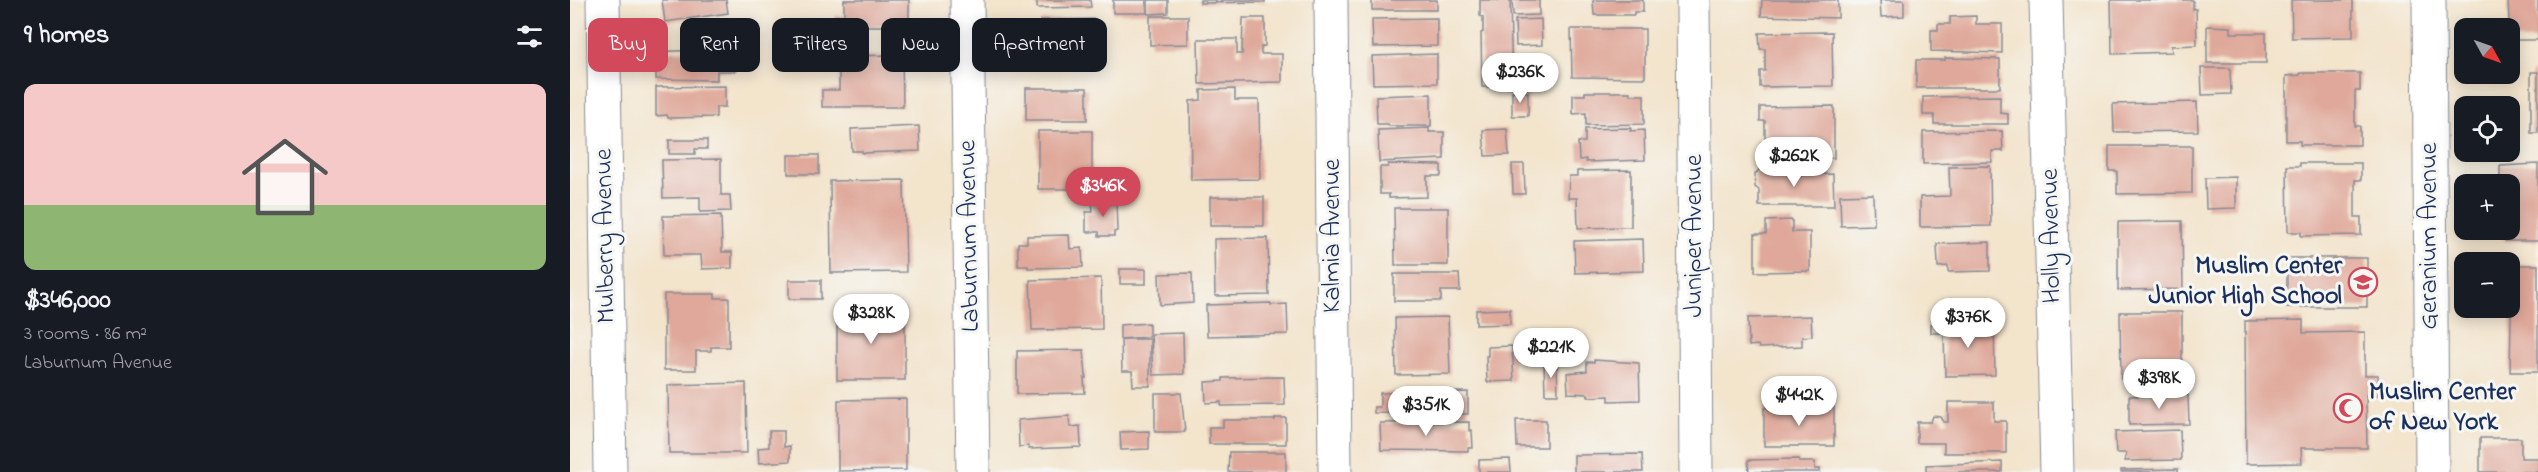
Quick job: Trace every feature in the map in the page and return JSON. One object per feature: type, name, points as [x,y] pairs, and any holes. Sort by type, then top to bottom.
[{"type":"street","name":"Mulberry Avenue","points":[[603,0],[610,472]]},
{"type":"street","name":"Laburnum Avenue","points":[[967,0],[973,472]]},
{"type":"street","name":"Kalmia Avenue","points":[[1331,0],[1335,472]]},
{"type":"street","name":"Juniper Avenue","points":[[1693,0],[1696,472]]},
{"type":"street","name":"Holly Avenue","points":[[2046,0],[2057,472]]},
{"type":"street","name":"Geranium Avenue","points":[[2429,0],[2432,472]]},
{"type":"building","points":[[662,0],[726,0],[728,13],[680,18],[668,22],[668,18],[664,18]]},
{"type":"building","points":[[844,0],[909,0],[909,18],[881,18],[881,26],[869,26],[869,18],[835,18],[835,16],[844,16]]},
{"type":"building","points":[[1037,0],[1090,0],[1091,7],[1037,8]]},
{"type":"building","points":[[1113,0],[1146,0],[1147,13],[1113,13]]},
{"type":"building","points":[[1148,0],[1168,0],[1168,13],[1148,14]]},
{"type":"building","points":[[1200,0],[1265,0],[1265,2],[1200,3]]},
{"type":"building","points":[[1372,0],[1437,0],[1437,10],[1372,10]]},
{"type":"building","points":[[1480,0],[1510,0],[1512,87],[1482,87],[1483,17],[1480,16]]},
{"type":"building","points":[[1512,0],[1539,0],[1539,15],[1513,16]]},
{"type":"building","points":[[1593,0],[1643,0],[1643,12],[1634,12],[1634,15],[1594,15]]},
{"type":"building","points":[[1762,0],[1838,0],[1838,18],[1761,16]]},
{"type":"building","points":[[1880,0],[1904,0],[1904,16],[1881,17]]},
{"type":"building","points":[[2111,0],[2193,0],[2193,9],[2196,9],[2197,45],[2171,46],[2172,52],[2112,54]]},
{"type":"building","points":[[2291,0],[2353,0],[2353,37],[2292,38]]},
{"type":"building","points":[[2508,0],[2538,0],[2538,40],[2520,40],[2520,18],[2509,18]]},
{"type":"building","points":[[1150,16],[1188,16],[1188,44],[1150,45]]},
{"type":"building","points":[[1976,16],[1976,24],[2002,24],[2002,53],[1931,51],[1931,30],[1938,30],[1938,24],[1950,24],[1950,17]]},
{"type":"building","points":[[1243,18],[1265,18],[1265,46],[1261,47],[1261,54],[1282,54],[1282,82],[1199,84],[1198,39],[1237,39],[1237,54],[1242,54]]},
{"type":"building","points":[[1437,18],[1437,46],[1373,47],[1372,19]]},
{"type":"building","points":[[1541,19],[1542,45],[1516,46],[1515,20]]},
{"type":"building","points":[[2207,26],[2231,27],[2231,33],[2266,33],[2266,63],[2207,63]]},
{"type":"building","points":[[1571,29],[1645,29],[1645,78],[1572,77]]},
{"type":"building","points":[[1832,32],[1833,86],[1760,87],[1760,71],[1765,71],[1765,49],[1760,49],[1759,33]]},
{"type":"building","points":[[668,51],[680,51],[680,72],[717,72],[717,80],[656,79],[656,72],[668,72]]},
{"type":"building","points":[[1437,54],[1437,83],[1373,84],[1372,56]]},
{"type":"building","points":[[881,55],[881,72],[902,72],[903,107],[822,107],[822,90],[839,90],[839,72],[869,72],[869,56]]},
{"type":"building","points":[[1945,58],[2000,59],[2000,88],[1916,88],[1916,60],[1945,60]]},
{"type":"building","points":[[2201,68],[2230,68],[2231,94],[2202,95]]},
{"type":"building","points":[[1515,72],[1543,72],[1543,86],[1515,87]]},
{"type":"building","points":[[2531,72],[2538,72],[2538,133],[2531,133]]},
{"type":"building","points":[[2300,73],[2360,73],[2360,91],[2355,91],[2355,126],[2360,126],[2360,145],[2300,145],[2300,141],[2286,141],[2286,76],[2300,75]]},
{"type":"building","points":[[725,86],[725,107],[716,107],[716,117],[656,116],[656,87]]},
{"type":"building","points":[[1026,88],[1087,88],[1087,120],[1026,120]]},
{"type":"building","points":[[1235,89],[1235,100],[1259,100],[1260,179],[1191,180],[1190,101],[1201,100],[1201,90]]},
{"type":"building","points":[[1512,91],[1528,92],[1528,116],[1512,116]]},
{"type":"building","points":[[1585,92],[1630,92],[1630,95],[1644,95],[1644,124],[1586,125],[1586,113],[1573,114],[1573,95],[1585,95]]},
{"type":"building","points":[[1431,94],[1431,126],[1377,124],[1376,96]]},
{"type":"building","points":[[2000,96],[2000,113],[2008,114],[2008,124],[1934,124],[1934,115],[1923,115],[1923,97]]},
{"type":"building","points":[[2197,102],[2198,131],[2114,132],[2113,104]]},
{"type":"building","points":[[1834,106],[1834,158],[1761,159],[1761,142],[1765,143],[1765,121],[1760,121],[1760,107]]},
{"type":"building","points":[[919,126],[920,151],[862,153],[862,151],[852,151],[851,129]]},
{"type":"building","points":[[1429,128],[1429,132],[1444,132],[1444,159],[1379,162],[1378,130]]},
{"type":"building","points":[[1631,128],[1630,131],[1644,130],[1645,160],[1586,162],[1586,159],[1579,160],[1578,142],[1585,142],[1585,129]]},
{"type":"building","points":[[1507,129],[1509,155],[1485,156],[1483,130]]},
{"type":"building","points":[[1038,131],[1092,131],[1092,189],[1038,189]]},
{"type":"building","points":[[2002,131],[2003,151],[1992,151],[1992,162],[1923,164],[1923,132]]},
{"type":"building","points":[[669,140],[707,140],[707,149],[695,149],[695,154],[669,154]]},
{"type":"building","points":[[2109,146],[2192,146],[2192,193],[2117,194],[2117,171],[2109,171]]},
{"type":"building","points":[[788,155],[819,155],[819,174],[788,174]]},
{"type":"building","points":[[721,159],[721,195],[730,195],[731,211],[700,212],[700,197],[663,198],[662,160]]},
{"type":"building","points":[[2300,163],[2361,163],[2361,180],[2355,180],[2355,217],[2361,217],[2361,235],[2301,236],[2301,232],[2288,232],[2287,166],[2300,166]]},
{"type":"building","points":[[1388,164],[1441,165],[1441,176],[1427,176],[1427,197],[1389,198],[1389,194],[1380,194],[1380,167],[1388,167]]},
{"type":"building","points":[[1512,164],[1524,164],[1525,194],[1513,194]]},
{"type":"building","points":[[2538,164],[2538,241],[2505,241],[2520,240],[2520,174],[2500,174],[2500,166]]},
{"type":"building","points":[[1990,166],[1991,226],[1920,227],[1920,197],[1950,196],[1949,167]]},
{"type":"building","points":[[1799,168],[1799,175],[1833,174],[1834,206],[1759,206],[1759,190],[1755,187],[1755,174],[1760,169]]},
{"type":"building","points":[[1631,170],[1631,227],[1578,228],[1577,198],[1568,198],[1569,176],[1577,176],[1577,171]]},
{"type":"building","points":[[2236,177],[2236,208],[2206,209],[2205,178]]},
{"type":"building","points":[[904,180],[906,272],[831,273],[830,181]]},
{"type":"building","points":[[1873,194],[1874,225],[1841,226],[1840,195]]},
{"type":"building","points":[[1210,197],[1264,197],[1264,226],[1210,226]]},
{"type":"building","points":[[1108,198],[1116,198],[1117,231],[1114,232],[1114,236],[1099,236],[1099,232],[1086,232],[1086,212],[1093,212],[1092,202],[1109,201]]},
{"type":"building","points":[[1394,208],[1448,208],[1448,265],[1395,265]]},
{"type":"building","points":[[721,215],[722,252],[732,252],[732,268],[702,269],[701,255],[664,255],[663,216]]},
{"type":"building","points":[[1792,220],[1792,232],[1810,232],[1810,271],[1755,272],[1755,234],[1766,234],[1766,221]]},
{"type":"building","points":[[2182,221],[2183,289],[2118,290],[2118,222]]},
{"type":"building","points":[[1069,235],[1070,249],[1082,248],[1083,267],[1028,268],[1028,266],[1018,266],[1018,243],[1027,243],[1027,236]]},
{"type":"building","points":[[1268,238],[1269,295],[1215,296],[1214,239]]},
{"type":"building","points":[[1643,239],[1644,271],[1575,273],[1574,241]]},
{"type":"building","points":[[1990,242],[1990,271],[1948,272],[1948,266],[1938,267],[1937,244]]},
{"type":"building","points":[[2287,258],[2367,258],[2367,307],[2287,307]]},
{"type":"building","points":[[2520,265],[2538,265],[2538,372],[2510,372],[2511,318],[2520,318]]},
{"type":"building","points":[[1120,269],[1146,269],[1146,284],[1120,284]]},
{"type":"building","points":[[1192,273],[1193,303],[1160,305],[1159,274]]},
{"type":"building","points":[[1394,274],[1459,274],[1460,291],[1441,291],[1441,301],[1394,301]]},
{"type":"building","points":[[1101,278],[1102,329],[1032,330],[1030,280]]},
{"type":"building","points":[[789,280],[821,280],[821,299],[789,299]]},
{"type":"building","points":[[664,294],[715,294],[715,298],[729,298],[729,347],[711,347],[711,351],[696,351],[696,370],[664,370]]},
{"type":"building","points":[[1271,303],[1271,305],[1287,304],[1288,334],[1207,336],[1206,305]]},
{"type":"building","points":[[905,309],[905,380],[837,380],[837,310]]},
{"type":"building","points":[[1510,309],[1510,324],[1476,325],[1476,310]]},
{"type":"building","points":[[2120,312],[2182,312],[2182,379],[2121,379]]},
{"type":"building","points":[[1811,316],[1812,336],[1802,337],[1802,346],[1759,348],[1758,345],[1749,346],[1748,318]]},
{"type":"building","points":[[1448,317],[1450,374],[1396,375],[1395,318]]},
{"type":"building","points":[[2303,320],[2303,333],[2365,332],[2365,375],[2378,375],[2378,395],[2366,395],[2367,448],[2301,448],[2302,463],[2246,464],[2245,321]]},
{"type":"building","points":[[1149,323],[1149,337],[1120,339],[1120,325]]},
{"type":"building","points":[[1994,323],[1995,375],[1945,376],[1944,333],[1931,333],[1931,324]]},
{"type":"building","points":[[1183,333],[1184,374],[1153,375],[1151,334]]},
{"type":"building","points":[[1121,339],[1150,339],[1150,386],[1133,386],[1132,371],[1122,371]]},
{"type":"building","points":[[1512,346],[1514,381],[1487,382],[1488,347]]},
{"type":"building","points":[[1084,350],[1085,393],[1017,394],[1017,351]]},
{"type":"building","points":[[1594,360],[1639,363],[1640,400],[1609,401],[1609,396],[1588,397],[1588,394],[1568,393],[1567,373],[1587,371],[1587,362],[1594,362]]},
{"type":"building","points":[[1544,364],[1557,364],[1558,394],[1545,394]]},
{"type":"building","points":[[1284,377],[1285,405],[1221,406],[1221,402],[1206,403],[1205,382],[1223,381],[1223,378]]},
{"type":"building","points":[[746,383],[747,453],[669,453],[668,385]]},
{"type":"building","points":[[1468,392],[1468,414],[1374,413],[1374,407],[1380,407],[1380,393]]},
{"type":"building","points":[[1155,393],[1181,393],[1185,432],[1155,432]]},
{"type":"building","points":[[2188,395],[2189,424],[2129,425],[2129,396]]},
{"type":"building","points":[[906,399],[906,470],[838,471],[838,400]]},
{"type":"building","points":[[1948,402],[1994,402],[1994,421],[2006,421],[2006,453],[1944,453],[1944,443],[1917,443],[1917,422],[1931,422],[1933,416],[1941,417],[1944,422],[1948,422]]},
{"type":"building","points":[[1834,407],[1834,446],[1764,446],[1764,408]]},
{"type":"building","points":[[1069,416],[1070,427],[1080,426],[1081,447],[1029,449],[1029,446],[1019,447],[1018,420]]},
{"type":"building","points":[[1275,418],[1286,418],[1286,444],[1209,444],[1209,427],[1223,427],[1223,420],[1275,420]]},
{"type":"building","points":[[1516,420],[1546,420],[1546,447],[1517,447]]},
{"type":"building","points":[[1469,422],[1473,448],[1468,448],[1468,451],[1381,450],[1380,423]]},
{"type":"building","points":[[2180,430],[2181,460],[2125,461],[2126,453],[2116,453],[2115,432]]},
{"type":"building","points":[[769,431],[784,431],[784,447],[790,446],[790,461],[759,463],[758,448],[769,447]]},
{"type":"building","points":[[1149,431],[1149,449],[1121,450],[1120,432]]},
{"type":"building","points":[[2480,438],[2521,438],[2521,458],[2538,458],[2538,472],[2480,472]]},
{"type":"building","points":[[1229,452],[1286,452],[1286,472],[1228,472]]},
{"type":"building","points":[[1642,454],[1643,472],[1574,472],[1574,455]]},
{"type":"building","points":[[1510,459],[1511,472],[1479,472],[1479,460]]},
{"type":"building","points":[[1799,459],[1799,462],[1815,462],[1815,469],[1820,469],[1820,472],[1749,472],[1748,460]]},
{"type":"building","points":[[2002,462],[2002,472],[1926,472],[1926,465]]},
{"type":"building","points":[[2178,469],[2178,472],[2121,472],[2121,470]]},
{"type":"place","name":"Muslim Center Junior High School","points":[[2363,282]]},
{"type":"place","name":"Muslim Center of New York","points":[[2348,408]]}]
